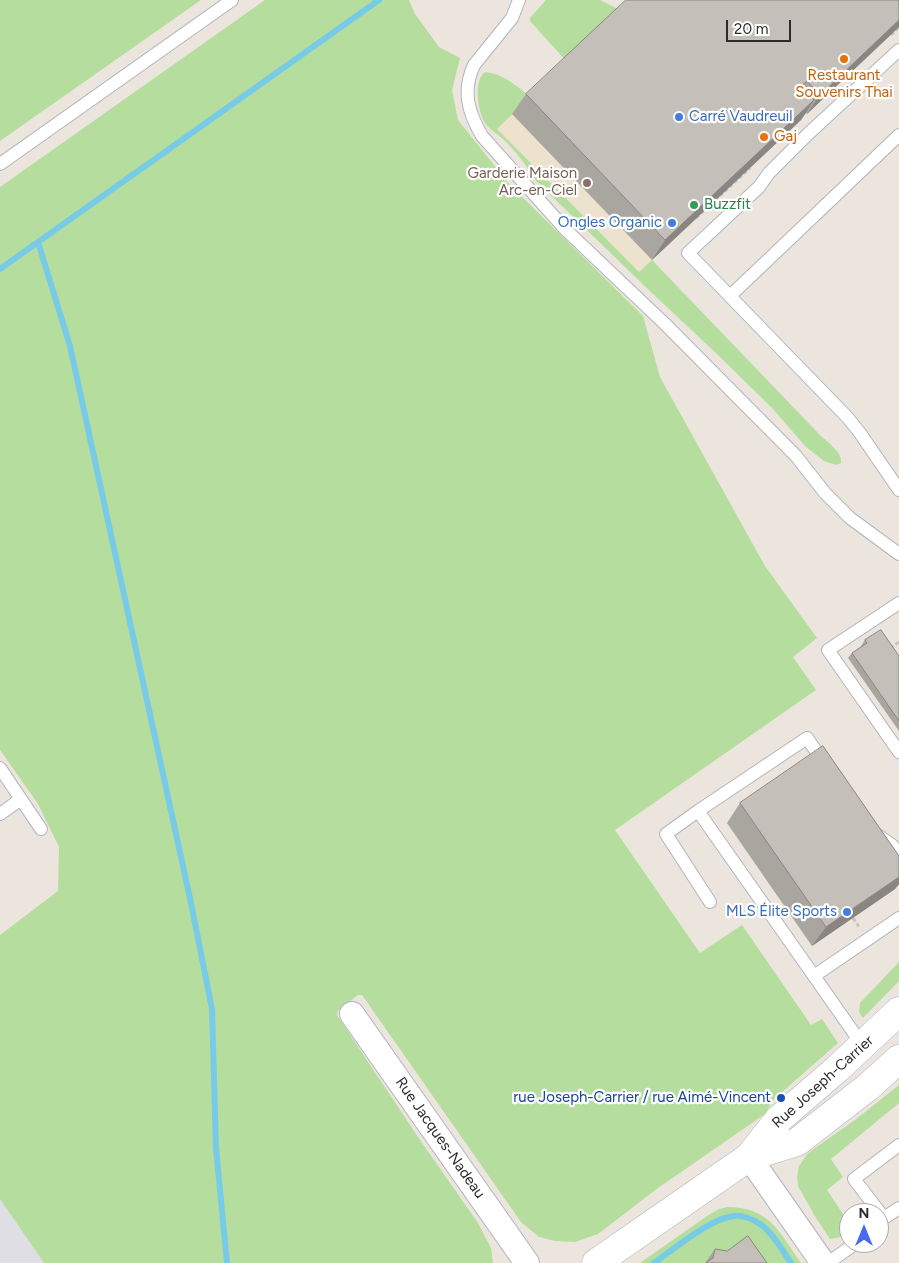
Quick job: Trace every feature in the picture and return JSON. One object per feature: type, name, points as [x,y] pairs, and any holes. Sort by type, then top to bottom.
[{"type":"street","name":"Rue Joseph-Carrier","points":[[596,1263],[749,1157],[779,1119],[863,1046],[899,1010]]},
{"type":"street","name":"Rue Jacques-Nadeau","points":[[352,1014],[527,1263]]},
{"type":"street","name":"Rue Joseph-Carrier","points":[[749,1157],[796,1142],[862,1092],[899,1059]]},
{"type":"street","points":[[749,1157],[823,1263]]},
{"type":"lane","points":[[0,164],[232,0]]},
{"type":"lane","points":[[519,0],[512,18],[474,65],[470,73],[467,86],[468,101],[472,119],[482,136],[566,230],[665,324],[789,449],[831,499],[850,518],[899,554]]},
{"type":"lane","points":[[899,50],[808,134],[769,173],[758,187],[688,253],[848,418],[899,490]]},
{"type":"lane","points":[[730,296],[899,135]]},
{"type":"lane","points":[[899,603],[828,650],[899,752]]},
{"type":"lane","points":[[710,902],[666,834],[807,738],[832,774]]},
{"type":"lane","points":[[0,768],[41,829]]},
{"type":"lane","points":[[0,814],[21,799]]},
{"type":"lane","points":[[698,811],[863,1046]]},
{"type":"lane","points":[[869,825],[874,832],[893,846],[899,854]]},
{"type":"lane","points":[[814,976],[899,918]]},
{"type":"lane","points":[[870,1203],[854,1179],[899,1144]]},
{"type":"lane","points":[[889,1216],[899,1208]]},
{"type":"lane","points":[[828,1263],[842,1253]]},
{"type":"path","points":[[885,640],[895,655]]},
{"type":"path","points":[[890,648],[899,642]]},
{"type":"path","points":[[853,918],[857,924]]},
{"type":"shaded area","name":"Garderie Maison Arc-en-Ciel","points":[[536,91],[675,238],[639,272],[496,128]]},
{"type":"shaded area","points":[[0,1199],[44,1263],[0,1263]]},
{"type":"green space","points":[[0,0],[201,0],[0,141]]},
{"type":"green space","points":[[265,0],[409,0],[415,14],[439,47],[460,58],[452,90],[458,120],[510,185],[643,316],[660,377],[765,566],[817,638],[793,657],[816,690],[615,830],[700,953],[742,925],[811,1025],[822,1019],[838,1043],[773,1100],[765,1114],[658,1188],[598,1234],[575,1242],[555,1241],[539,1237],[521,1222],[362,995],[358,995],[338,1011],[337,1015],[478,1223],[491,1248],[493,1263],[44,1263],[0,1199],[0,935],[58,891],[59,847],[38,804],[0,750],[0,187]]},
{"type":"green space","points":[[546,0],[600,0],[622,11],[567,62],[530,21],[530,18]]},
{"type":"green space","points":[[485,72],[503,77],[530,97],[497,129],[639,272],[652,260],[834,448],[840,455],[841,463],[836,465],[824,461],[806,447],[773,409],[536,181],[516,153],[489,128],[482,118],[478,89],[481,76]]},
{"type":"green space","points":[[899,962],[899,981],[863,1018],[859,1012],[860,1003]]},
{"type":"green space","points":[[899,1085],[899,1103],[831,1159],[843,1177],[827,1190],[839,1208],[839,1237],[830,1239],[798,1186],[799,1166],[808,1153],[855,1120]]},
{"type":"green space","points":[[727,1207],[754,1211],[772,1223],[801,1263],[640,1263],[707,1216]]},
{"type":"building","name":"Carré Vaudreuil","points":[[626,0],[899,0],[899,20],[820,95],[807,81],[800,87],[814,100],[665,240],[526,94]]},
{"type":"building","points":[[881,630],[899,656],[899,721],[852,653],[867,643],[865,640]]},
{"type":"building","points":[[823,746],[899,856],[899,877],[826,927],[740,803]]},
{"type":"building","points":[[748,1236],[767,1263],[706,1263],[713,1258],[715,1249],[727,1251]]},
{"type":"waterway","points":[[0,269],[379,0]]},
{"type":"waterway","points":[[38,242],[70,346],[191,903],[212,1009],[216,1148],[227,1263]]},
{"type":"waterway","points":[[654,1263],[704,1228],[734,1216],[751,1219],[765,1228],[791,1263]]},
{"type":"place","name":"Restaurant Souvenirs Thai","points":[[844,59]]},
{"type":"place","name":"Carré Vaudreuil","points":[[679,117]]},
{"type":"place","name":"Gaj","points":[[764,137]]},
{"type":"place","name":"Garderie Maison Arc-en-Ciel","points":[[587,183]]},
{"type":"place","name":"Buzzfit","points":[[694,205]]},
{"type":"place","name":"Ongles Organic","points":[[672,223]]},
{"type":"place","name":"MLS Élite Sports","points":[[847,912]]},
{"type":"place","name":"rue Joseph-Carrier / rue Aimé-Vincent","points":[[781,1098]]}]
